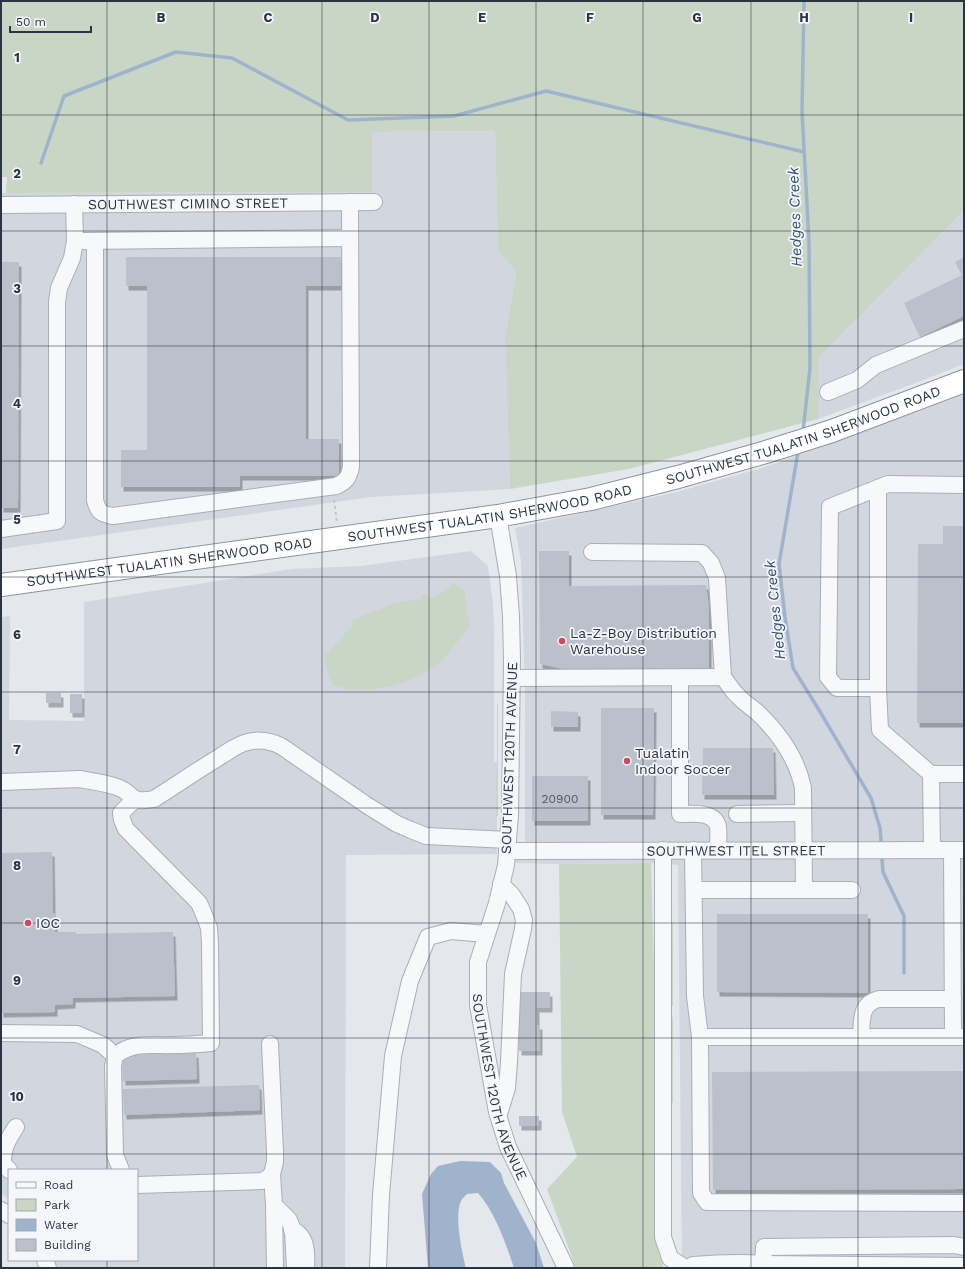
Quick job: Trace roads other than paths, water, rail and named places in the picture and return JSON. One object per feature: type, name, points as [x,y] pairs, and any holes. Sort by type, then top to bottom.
[{"type":"highway","name":"SOUTHWEST TUALATIN SHERWOOD ROAD","points":[[1,586],[498,516],[591,499],[678,477],[766,452],[832,431],[964,381]]},
{"type":"street","points":[[95,241],[95,500],[97,509],[104,515],[113,516],[333,487],[343,483],[349,476],[351,467],[350,202]]},
{"type":"street","name":"SOUTHWEST CIMINO STREET","points":[[1,205],[374,202]]},
{"type":"street","points":[[1,529],[57,521],[57,302],[59,288],[72,258],[75,240],[74,204]]},
{"type":"street","points":[[75,240],[350,238]]},
{"type":"street","points":[[828,392],[857,380],[876,365],[964,329]]},
{"type":"street","points":[[878,688],[836,688],[828,677],[830,507],[888,484],[964,485]]},
{"type":"street","points":[[878,488],[878,688],[880,730],[932,774],[964,774]]},
{"type":"street","name":"SOUTHWEST 120TH AVENUE","points":[[498,516],[508,576],[511,616],[512,678],[510,815],[506,865],[478,962],[478,1005],[498,1115],[508,1147],[566,1268]]},
{"type":"street","points":[[592,552],[702,553],[711,563],[718,578],[723,677],[738,697],[757,712],[777,734],[792,755],[800,774],[803,788],[804,890]]},
{"type":"street","points":[[512,678],[723,677]]},
{"type":"street","points":[[680,678],[680,814],[707,815],[715,820],[718,827],[718,850]]},
{"type":"street","name":"SOUTHWEST ITEL STREET","points":[[136,800],[143,801],[154,799],[209,763],[242,744],[248,742],[270,741],[281,746],[368,806],[397,824],[426,836],[508,845],[663,850],[958,850]]},
{"type":"street","points":[[932,774],[932,850]]},
{"type":"street","points":[[1,782],[87,780],[116,786],[124,790],[136,800],[121,814],[126,829],[199,903],[209,928],[211,1043],[143,1045],[121,1051],[115,1056],[113,1066],[115,1155],[121,1169]]},
{"type":"street","points":[[737,814],[803,813]]},
{"type":"street","points":[[663,850],[663,1237],[670,1258],[685,1268]]},
{"type":"street","points":[[693,850],[695,996],[700,1037],[701,1193],[707,1202],[964,1203]]},
{"type":"street","points":[[700,1037],[958,1037],[953,999],[958,898],[958,850]]},
{"type":"street","points":[[498,1115],[507,1088],[513,974],[524,920],[521,909],[512,895],[501,884]]},
{"type":"street","points":[[694,890],[852,890]]},
{"type":"street","points":[[378,1268],[381,1195],[393,1056],[410,981],[428,937],[451,931],[486,934]]},
{"type":"street","points":[[862,1037],[862,1019],[866,1007],[871,1001],[879,999],[953,999]]},
{"type":"street","points":[[1,1033],[77,1034],[104,1045],[115,1056]]},
{"type":"street","points":[[270,1044],[275,1157],[272,1174],[275,1268]]},
{"type":"street","points":[[8,1169],[3,1164],[3,1142],[16,1127]]},
{"type":"street","points":[[138,1185],[262,1181],[272,1174]]},
{"type":"street","points":[[274,1205],[289,1220],[293,1230],[296,1268]]},
{"type":"street","points":[[274,1230],[293,1230],[300,1234],[305,1246],[306,1268]]},
{"type":"street","points":[[764,1264],[764,1247],[954,1245],[964,1247]]},
{"type":"street","points":[[690,1268],[693,1265],[710,1263],[964,1266]]},
{"type":"water","points":[[460,1161],[490,1162],[501,1173],[504,1183],[536,1243],[544,1268],[514,1268],[495,1219],[490,1209],[478,1193],[467,1194],[461,1200],[459,1207],[459,1234],[466,1268],[428,1268],[422,1194],[431,1174],[438,1166]]},
{"type":"waterway","name":"Hedges Creek","points":[[803,431],[810,368],[809,242],[802,111],[804,1]]},
{"type":"waterway","points":[[41,163],[64,96],[176,52],[232,58],[348,120],[454,116],[546,91],[804,152]]},
{"type":"waterway","name":"Hedges Creek","points":[[798,452],[779,564],[793,668],[871,798],[880,828],[881,841]]},
{"type":"waterway","name":"Hedges Creek","points":[[882,859],[883,872],[904,916],[904,973]]},
{"type":"place","name":"La-Z-Boy Distribution Warehouse","points":[[562,641]]},
{"type":"place","name":"Tualatin Indoor Soccer","points":[[627,761]]},
{"type":"place","name":"IOC","points":[[28,923]]}]
